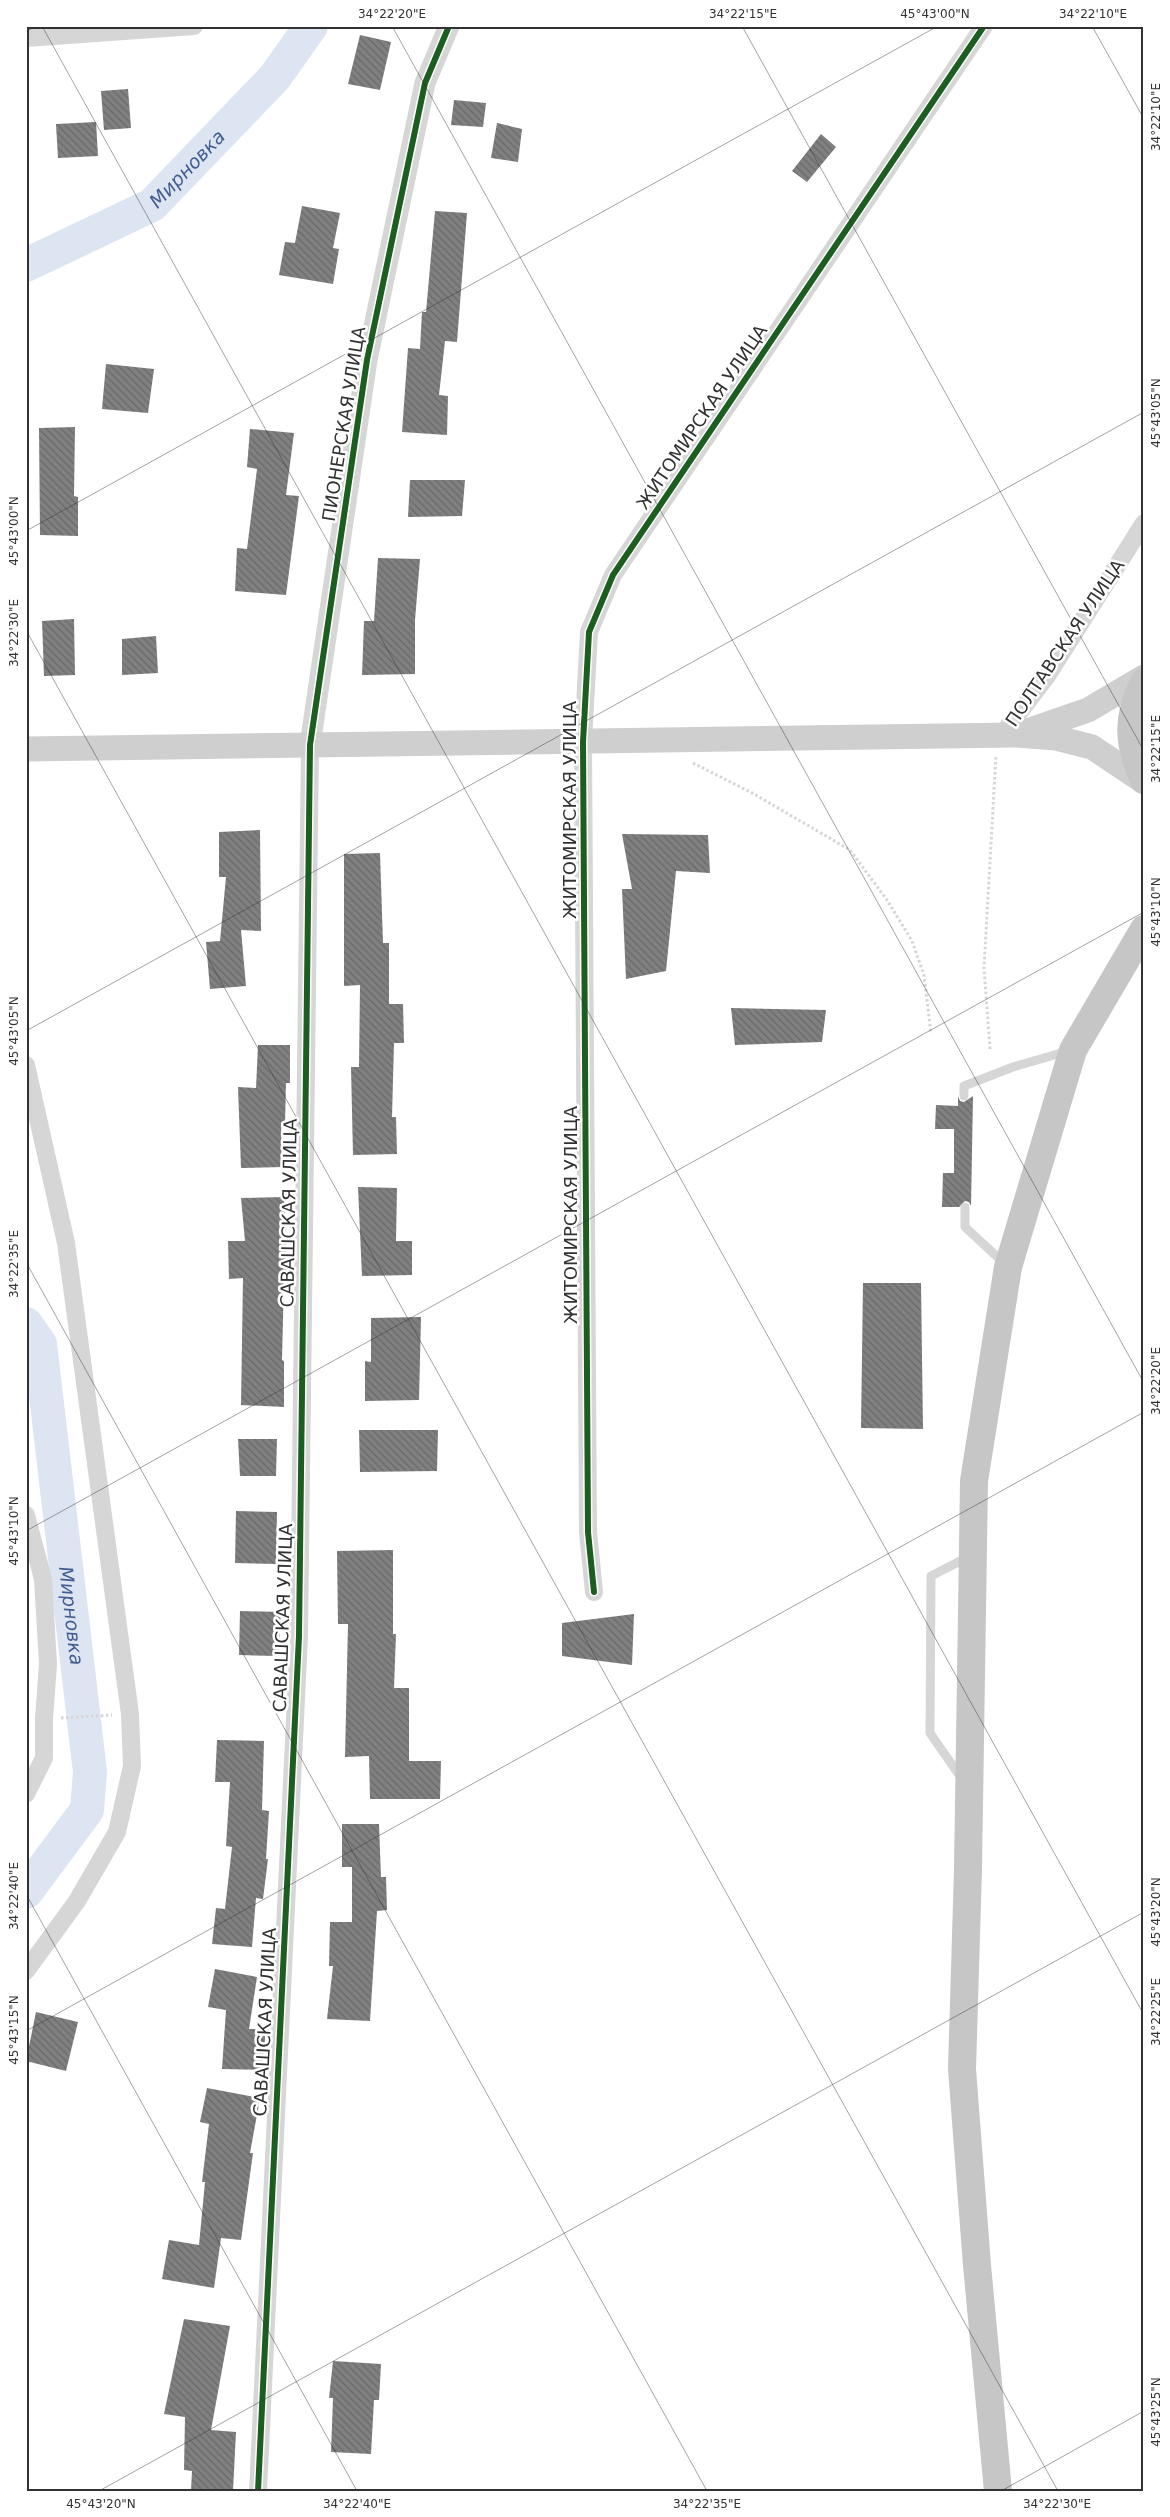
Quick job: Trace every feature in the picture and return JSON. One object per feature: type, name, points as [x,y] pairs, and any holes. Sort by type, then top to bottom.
[{"type":"highway","points":[[1144,682],[1134,701],[1130,728],[1134,757],[1144,781]]},
{"type":"highway","points":[[998,2491],[977,2265],[962,2069],[974,1481],[1008,1267],[1073,1050],[1144,929]]},
{"type":"main road","points":[[1010,736],[1088,710],[1144,677]]},
{"type":"main road","points":[[26,749],[1010,736],[1056,738],[1092,747],[1144,781]]},
{"type":"street","points":[[26,38],[194,26]]},
{"type":"street","name":"ПИОНЕРСКАЯ УЛИЦА","points":[[310,745],[367,360],[425,83],[450,26]]},
{"type":"street","name":"ЖИТОМИРСКАЯ УЛИЦА","points":[[594,1592],[588,1532],[583,742],[589,632],[614,575],[984,26]]},
{"type":"street","name":"ПОЛТАВСКАЯ УЛИЦА","points":[[1010,736],[1144,523]]},
{"type":"street","name":"САВАШСКАЯ УЛИЦА","points":[[258,2491],[299,1636],[310,745]]},
{"type":"street","points":[[26,1065],[66,1243],[130,1714],[132,1766],[117,1832],[77,1901],[26,1971]]},
{"type":"street","points":[[26,1515],[43,1580],[48,1664],[44,1758],[26,1794]]},
{"type":"lane","points":[[964,1096],[964,1086],[1013,1067],[1073,1050]]},
{"type":"lane","points":[[965,1208],[965,1227],[1008,1267]]},
{"type":"lane","points":[[969,1790],[930,1733],[932,1576],[973,1555]]},
{"type":"path","points":[[990,1049],[984,968],[996,757],[1010,736]]},
{"type":"path","points":[[693,763],[770,803],[850,850],[887,900],[912,941],[924,975],[931,1034]]},
{"type":"path","points":[[59,1718],[130,1714]]},
{"type":"building","points":[[360,35],[391,42],[380,90],[348,84]]},
{"type":"building","points":[[128,89],[131,128],[104,130],[101,91]]},
{"type":"building","points":[[454,100],[486,103],[483,127],[451,125]]},
{"type":"building","points":[[96,122],[98,156],[58,158],[56,124]]},
{"type":"building","points":[[497,123],[522,129],[518,162],[491,158]]},
{"type":"building","points":[[821,134],[836,147],[807,182],[792,171]]},
{"type":"building","points":[[302,206],[340,213],[333,248],[339,249],[333,284],[279,275],[285,242],[295,243]]},
{"type":"building","points":[[435,211],[467,213],[457,342],[445,341],[439,395],[448,396],[447,435],[402,432],[408,348],[420,349],[422,312],[426,312]]},
{"type":"building","points":[[106,364],[154,369],[148,413],[102,409]]},
{"type":"building","points":[[75,427],[74,496],[78,497],[78,536],[40,535],[39,428]]},
{"type":"building","points":[[250,429],[294,433],[286,495],[299,496],[286,595],[235,591],[237,548],[247,549],[257,469],[247,467]]},
{"type":"building","points":[[410,480],[465,480],[462,516],[408,517]]},
{"type":"building","points":[[378,558],[420,559],[415,620],[415,674],[362,675],[364,621],[374,621]]},
{"type":"building","points":[[74,619],[75,675],[44,676],[42,621]]},
{"type":"building","points":[[156,636],[158,673],[122,675],[122,639]]},
{"type":"building","points":[[260,830],[261,931],[241,930],[246,986],[210,989],[206,942],[220,941],[226,877],[219,877],[219,832]]},
{"type":"building","points":[[622,834],[708,835],[710,873],[676,871],[666,971],[626,979],[622,889],[632,889]]},
{"type":"building","points":[[380,853],[383,943],[389,943],[389,1004],[403,1004],[404,1043],[394,1043],[392,1117],[396,1117],[397,1154],[353,1155],[351,1067],[359,1067],[360,985],[344,986],[344,854]]},
{"type":"building","points":[[731,1008],[826,1010],[822,1042],[735,1045]]},
{"type":"building","points":[[258,1045],[290,1045],[290,1083],[286,1083],[285,1124],[281,1124],[282,1167],[241,1168],[238,1087],[256,1088]]},
{"type":"building","points":[[958,1096],[960,1101],[964,1102],[973,1096],[971,1206],[969,1202],[965,1201],[959,1207],[942,1207],[943,1173],[954,1173],[954,1129],[935,1129],[936,1105],[958,1106]]},
{"type":"building","points":[[358,1187],[397,1188],[396,1241],[412,1241],[412,1275],[362,1276]]},
{"type":"building","points":[[284,1197],[287,1278],[284,1278],[282,1360],[284,1361],[284,1407],[241,1405],[243,1278],[229,1279],[228,1241],[245,1241],[241,1198]]},
{"type":"building","points":[[863,1283],[921,1283],[923,1429],[861,1428]]},
{"type":"building","points":[[421,1317],[419,1400],[365,1401],[365,1361],[371,1362],[371,1318]]},
{"type":"building","points":[[359,1430],[438,1430],[437,1471],[360,1472]]},
{"type":"building","points":[[238,1439],[277,1439],[276,1476],[240,1476]]},
{"type":"building","points":[[236,1511],[277,1512],[276,1564],[235,1563]]},
{"type":"building","points":[[393,1550],[393,1634],[396,1634],[394,1688],[409,1688],[409,1761],[441,1761],[440,1799],[370,1799],[369,1756],[345,1757],[348,1624],[338,1624],[337,1551]]},
{"type":"building","points":[[240,1611],[281,1612],[278,1656],[239,1655]]},
{"type":"building","points":[[634,1614],[632,1665],[562,1656],[562,1623]]},
{"type":"building","points":[[217,1740],[264,1741],[262,1810],[269,1811],[266,1859],[268,1859],[263,1899],[256,1898],[252,1947],[212,1944],[216,1908],[225,1909],[232,1847],[226,1846],[230,1782],[215,1782]]},
{"type":"building","points":[[342,1824],[379,1824],[381,1877],[386,1877],[387,1910],[377,1911],[370,2021],[327,2019],[333,1966],[329,1966],[330,1922],[352,1922],[352,1867],[342,1867]]},
{"type":"building","points":[[215,1969],[257,1977],[249,2029],[266,2029],[262,2070],[222,2069],[226,2010],[208,2007]]},
{"type":"building","points":[[36,2012],[78,2022],[66,2071],[26,2061]]},
{"type":"building","points":[[207,2088],[260,2098],[250,2153],[253,2153],[241,2240],[221,2238],[214,2288],[162,2279],[169,2240],[199,2245],[205,2182],[202,2182],[209,2124],[200,2122]]},
{"type":"building","points":[[184,2319],[230,2326],[211,2430],[236,2432],[233,2491],[191,2491],[192,2471],[184,2470],[185,2417],[164,2414]]},
{"type":"building","points":[[333,2361],[381,2364],[379,2400],[374,2400],[371,2454],[331,2452],[333,2398],[329,2398]]},
{"type":"waterway","name":"Мирновка","points":[[26,265],[152,205],[275,77],[311,26]]},
{"type":"waterway","name":"Мирновка","points":[[26,1324],[40,1344],[90,1772],[87,1810],[26,1892]]},
{"type":"cycle path","points":[[258,2491],[299,1636],[310,745],[367,360],[425,83],[449,26]]},
{"type":"cycle path","points":[[594,1592],[588,1532],[583,742],[589,632],[613,575],[984,26]]}]
